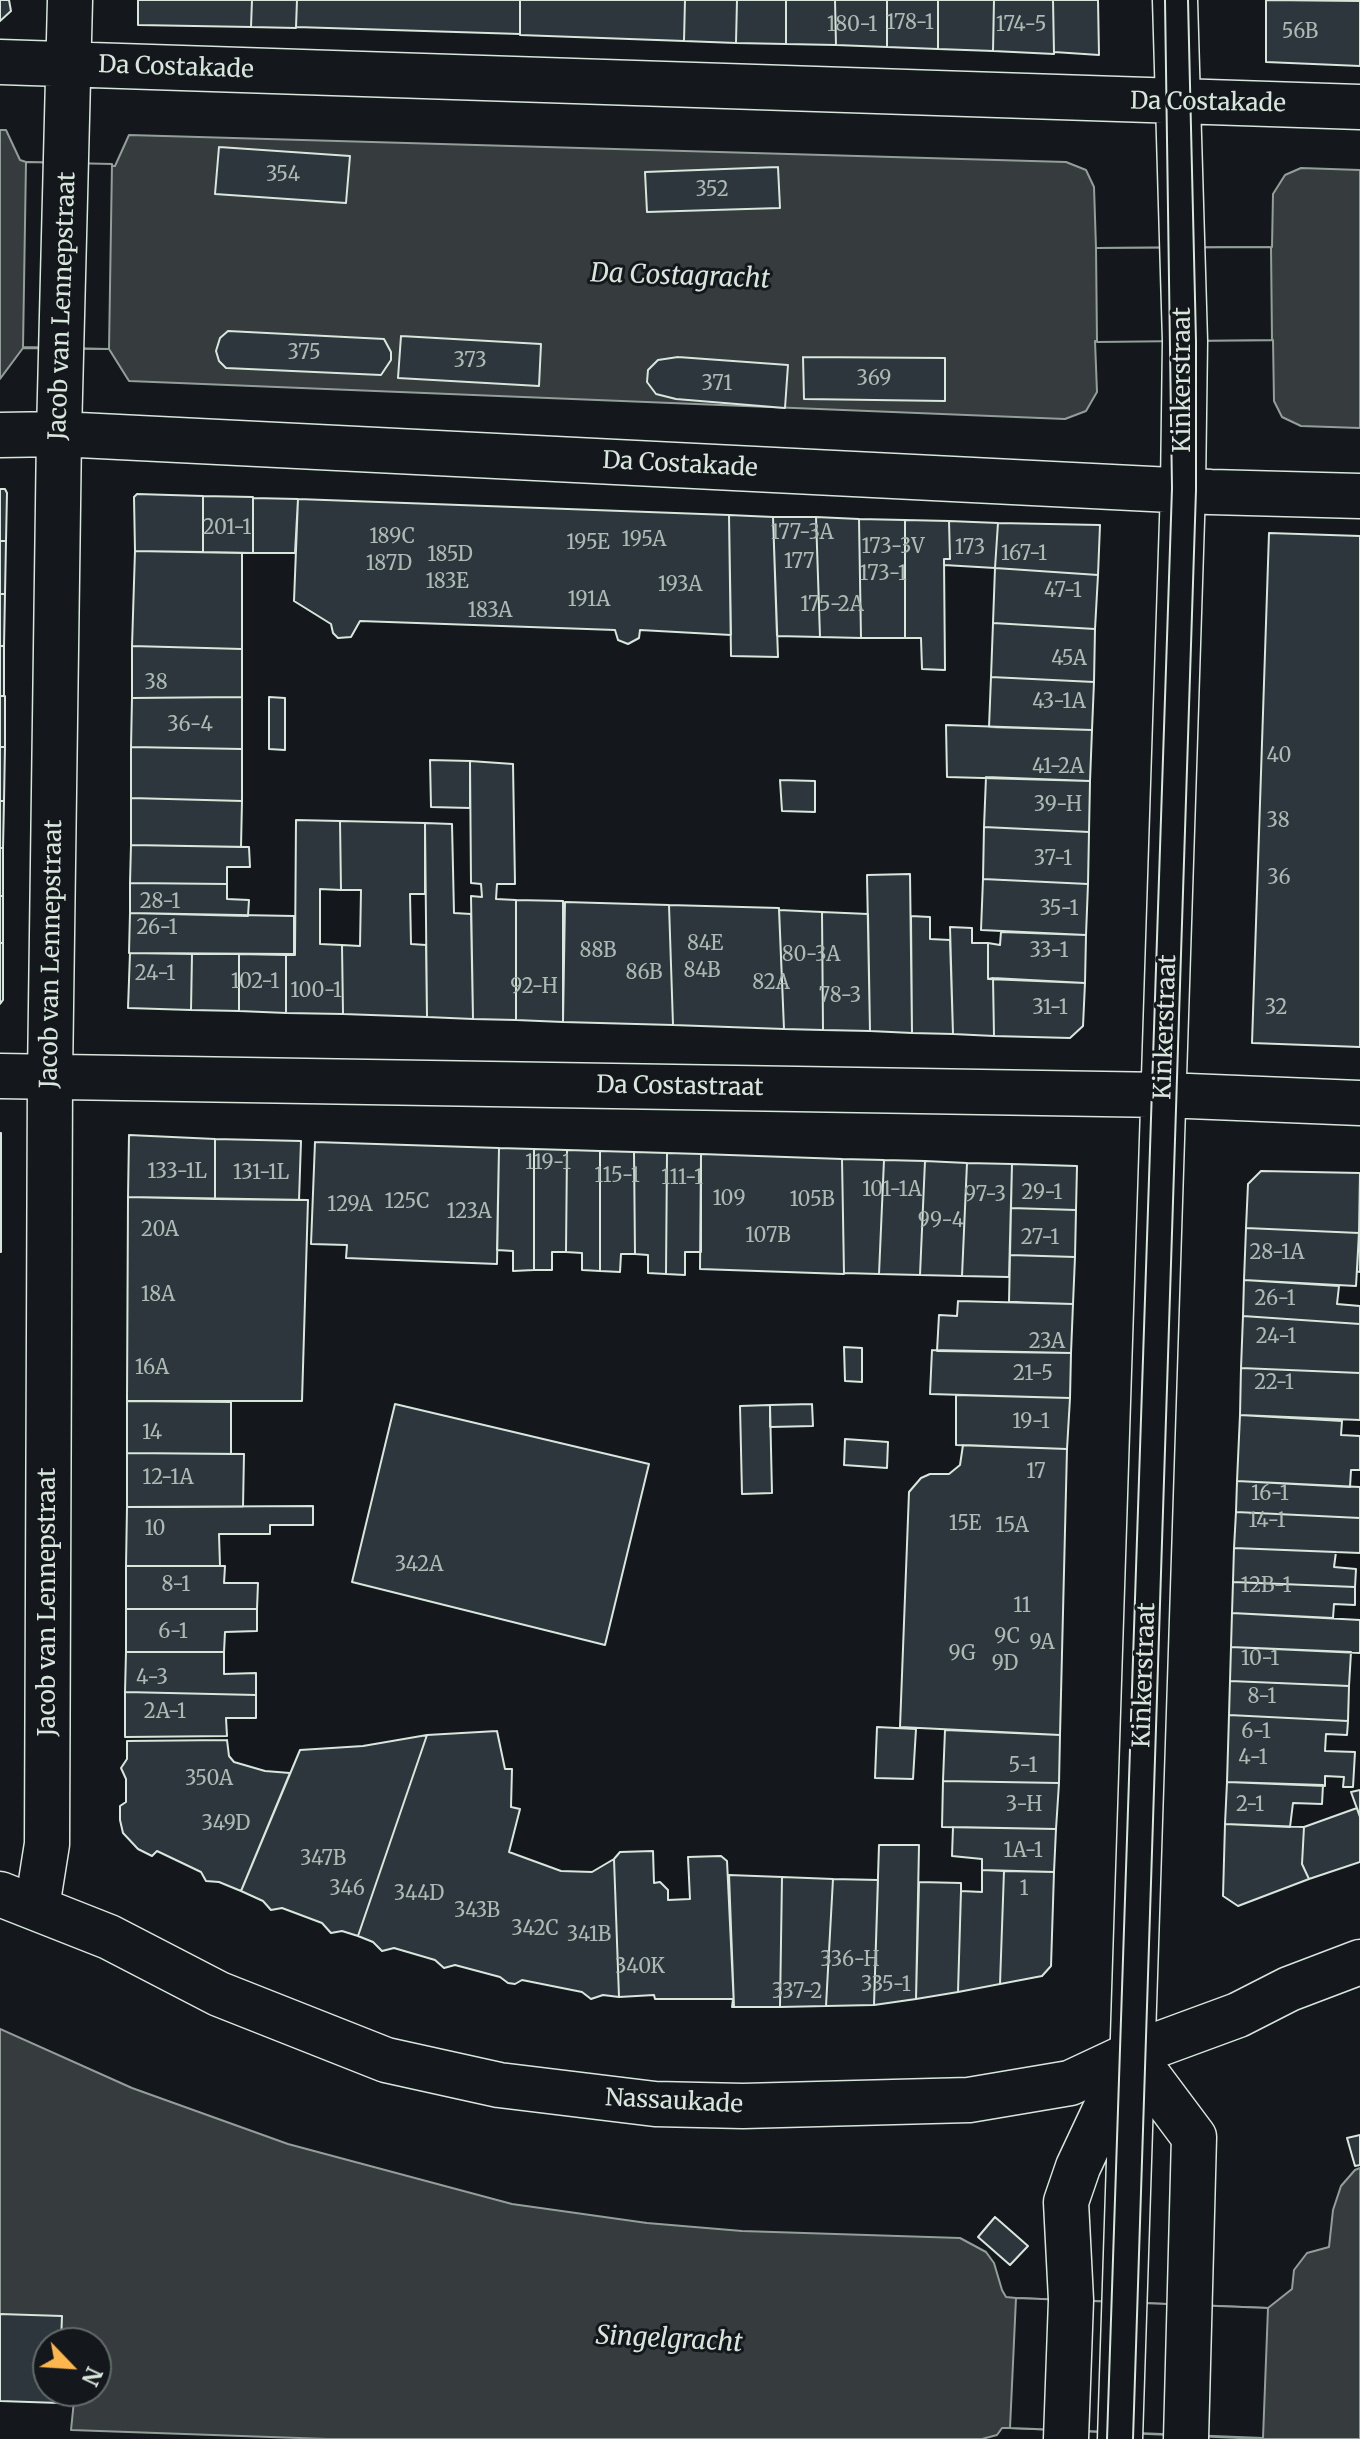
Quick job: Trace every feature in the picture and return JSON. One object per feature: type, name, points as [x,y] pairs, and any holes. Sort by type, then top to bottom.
[{"type":"street","name":"Jacob van Lennepstraat","points":[[19,1901],[47,1844],[50,1077],[59,434],[70,0]]},
{"type":"street","name":"Kinkerstraat","points":[[1120,2436],[1183,489],[1185,341],[1175,0]]},
{"type":"street","name":"Da Costakade","points":[[0,62],[1360,107]]},
{"type":"street","name":"Da Costakade","points":[[0,435],[59,434],[1360,496]]},
{"type":"street","name":"Da Costastraat","points":[[0,1076],[1164,1095],[1360,1103]]},
{"type":"street","name":"Nassaukade","points":[[19,1901],[109,1937],[219,1994],[386,2060],[499,2085],[655,2104],[743,2106],[969,2100],[1070,2083],[1132,2054],[1223,2021],[1277,1994],[1360,1962]]},
{"type":"street","name":"Kinkerstraat","points":[[1067,2435],[1071,2300],[1066,2202],[1078,2167],[1132,2054]]},
{"type":"street","points":[[1132,2054],[1194,2137],[1186,2437]]},
{"type":"water","name":"Da Costagracht","points":[[0,130],[6,130],[20,160],[26,162],[115,166],[129,135],[1066,162],[1086,170],[1094,187],[1096,248],[1272,247],[1273,194],[1285,175],[1301,168],[1360,170],[1360,428],[1301,426],[1282,417],[1274,401],[1273,340],[1095,341],[1097,392],[1086,411],[1065,419],[129,381],[109,349],[23,348],[0,379]]},
{"type":"water","name":"Singelgracht","points":[[0,2029],[132,2088],[288,2144],[512,2204],[647,2223],[742,2231],[960,2238],[986,2252],[994,2263],[1006,2297],[1268,2308],[1292,2289],[1294,2270],[1307,2253],[1329,2247],[1333,2210],[1341,2186],[1360,2168],[1360,2439],[1263,2439],[1010,2428],[1002,2428],[997,2435],[982,2439],[327,2439],[71,2430],[73,2407],[112,2407],[112,2327],[51,2327],[0,2314]]},
{"type":"pier","points":[[26,162],[112,164],[109,349],[23,347]]},
{"type":"pier","points":[[1271,247],[1272,340],[1097,342],[1096,248]]},
{"type":"pier","points":[[1016,2298],[1268,2308],[1263,2438],[1010,2428]]},
{"type":"building","points":[[0,0],[9,0],[11,11],[0,21]]},
{"type":"building","points":[[138,0],[252,0],[251,27],[138,25]]},
{"type":"building","points":[[252,0],[297,0],[296,28],[251,27]]},
{"type":"building","points":[[297,0],[520,0],[520,34],[296,27]]},
{"type":"building","points":[[520,0],[685,0],[684,41],[520,35]]},
{"type":"building","points":[[685,0],[737,0],[736,43],[684,41]]},
{"type":"building","points":[[737,0],[786,0],[786,44],[736,43]]},
{"type":"building","points":[[786,0],[835,0],[836,45],[786,44]]},
{"type":"building","points":[[835,0],[887,0],[887,47],[836,45]]},
{"type":"building","points":[[887,0],[938,0],[938,49],[887,47]]},
{"type":"building","points":[[938,0],[994,0],[993,51],[938,49]]},
{"type":"building","points":[[994,0],[1053,0],[1054,54],[993,51]]},
{"type":"building","points":[[1053,0],[1098,0],[1099,55],[1054,52]]},
{"type":"building","points":[[1266,0],[1360,1],[1360,66],[1266,62]]},
{"type":"building","points":[[219,147],[350,156],[346,203],[215,194]]},
{"type":"building","points":[[778,167],[780,208],[647,212],[645,172]]},
{"type":"building","points":[[228,331],[384,339],[391,352],[391,360],[381,375],[226,368],[219,361],[216,351],[220,338]]},
{"type":"building","points":[[401,336],[541,344],[539,386],[398,378]]},
{"type":"building","points":[[678,357],[788,365],[785,408],[676,399],[656,394],[647,382],[648,370],[658,360]]},
{"type":"building","points":[[803,357],[945,358],[945,401],[804,399]]},
{"type":"building","points":[[0,489],[5,489],[7,493],[6,541],[0,541]]},
{"type":"building","points":[[137,494],[203,496],[203,552],[135,551],[134,497]]},
{"type":"building","points":[[203,496],[253,497],[253,553],[203,552]]},
{"type":"building","points":[[253,498],[298,499],[295,553],[253,553]]},
{"type":"building","points":[[298,499],[729,515],[731,635],[640,630],[639,638],[628,644],[618,640],[615,630],[360,621],[351,637],[338,638],[331,624],[294,601]]},
{"type":"building","points":[[729,515],[773,517],[778,657],[731,656]]},
{"type":"building","points":[[773,517],[816,517],[820,637],[777,636]]},
{"type":"building","points":[[816,517],[859,519],[861,638],[820,637]]},
{"type":"building","points":[[859,519],[905,520],[905,638],[861,638]]},
{"type":"building","points":[[905,520],[949,521],[950,559],[944,559],[945,670],[922,669],[921,638],[905,638]]},
{"type":"building","points":[[949,521],[998,523],[995,568],[944,565],[944,559],[950,559]]},
{"type":"building","points":[[998,523],[1100,525],[1098,575],[995,568]]},
{"type":"building","points":[[1269,533],[1360,536],[1360,1047],[1252,1043]]},
{"type":"building","points":[[0,541],[6,541],[5,594],[0,594]]},
{"type":"building","points":[[135,551],[242,553],[242,649],[132,646]]},
{"type":"building","points":[[995,568],[1098,575],[1095,629],[993,623]]},
{"type":"building","points":[[0,594],[5,594],[4,646],[0,646]]},
{"type":"building","points":[[993,623],[1095,629],[1094,682],[991,677]]},
{"type":"building","points":[[0,646],[4,646],[4,696],[0,696]]},
{"type":"building","points":[[132,646],[242,649],[242,697],[132,698]]},
{"type":"building","points":[[991,677],[1094,682],[1092,730],[989,727]]},
{"type":"building","points":[[0,696],[5,696],[5,747],[0,747]]},
{"type":"building","points":[[242,697],[242,749],[131,747],[132,698]]},
{"type":"building","points":[[269,697],[285,698],[285,750],[269,749]]},
{"type":"building","points":[[946,725],[1092,730],[1090,781],[947,777]]},
{"type":"building","points":[[0,747],[5,747],[4,801],[0,801]]},
{"type":"building","points":[[131,747],[242,749],[242,801],[131,798]]},
{"type":"building","points":[[430,760],[470,761],[470,808],[431,807]]},
{"type":"building","points":[[470,761],[513,764],[515,884],[497,884],[496,899],[516,900],[516,1020],[473,1019],[471,896],[482,897],[481,884],[471,883]]},
{"type":"building","points":[[986,777],[1090,781],[1089,832],[984,827]]},
{"type":"building","points":[[780,780],[815,781],[815,812],[782,811]]},
{"type":"building","points":[[131,798],[242,801],[241,847],[131,845]]},
{"type":"building","points":[[0,801],[4,801],[3,848],[0,848]]},
{"type":"building","points":[[296,820],[340,821],[341,890],[320,889],[320,944],[342,945],[343,1014],[286,1013],[286,955],[295,955]]},
{"type":"building","points":[[340,821],[425,823],[425,894],[410,894],[411,944],[426,945],[427,1017],[343,1014],[342,945],[360,946],[361,890],[341,890]]},
{"type":"building","points":[[425,823],[452,824],[454,913],[471,914],[473,1019],[427,1017]]},
{"type":"building","points":[[984,827],[1089,832],[1088,884],[983,879]]},
{"type":"building","points":[[131,845],[249,847],[250,867],[227,867],[227,884],[130,883]]},
{"type":"building","points":[[0,848],[3,848],[3,896],[0,896]]},
{"type":"building","points":[[910,874],[912,1033],[870,1031],[867,875]]},
{"type":"building","points":[[983,879],[1088,884],[1086,935],[981,930]]},
{"type":"building","points":[[130,883],[227,884],[227,899],[249,900],[248,916],[130,913]]},
{"type":"building","points":[[0,896],[3,896],[3,943],[0,943]]},
{"type":"building","points":[[516,900],[563,901],[563,1022],[516,1020]]},
{"type":"building","points":[[565,902],[669,905],[673,1025],[563,1022]]},
{"type":"building","points":[[669,905],[779,908],[784,1029],[673,1025]]},
{"type":"building","points":[[779,910],[822,912],[823,1030],[784,1029]]},
{"type":"building","points":[[822,912],[868,914],[870,1031],[823,1030]]},
{"type":"building","points":[[130,913],[294,916],[294,954],[129,953]]},
{"type":"building","points":[[911,916],[930,917],[930,939],[950,940],[953,1034],[912,1033]]},
{"type":"building","points":[[950,927],[972,928],[972,943],[988,943],[988,979],[993,978],[994,1036],[953,1034]]},
{"type":"building","points":[[1001,932],[1086,935],[1085,983],[988,979],[988,943],[1000,945]]},
{"type":"building","points":[[0,943],[3,943],[3,1000],[0,1004]]},
{"type":"building","points":[[130,953],[192,954],[191,1010],[128,1008]]},
{"type":"building","points":[[192,954],[239,954],[239,1011],[191,1010]]},
{"type":"building","points":[[239,954],[286,955],[286,1013],[239,1011]]},
{"type":"building","points":[[993,978],[1085,983],[1083,1026],[1070,1038],[994,1036]]},
{"type":"building","points":[[1,1133],[1,1197],[0,1197]]},
{"type":"building","points":[[129,1135],[215,1139],[215,1199],[128,1197]]},
{"type":"building","points":[[215,1139],[301,1141],[299,1200],[215,1199]]},
{"type":"building","points":[[315,1142],[499,1148],[497,1264],[346,1258],[347,1245],[311,1244]]},
{"type":"building","points":[[499,1148],[534,1149],[534,1270],[513,1271],[513,1251],[497,1250]]},
{"type":"building","points":[[534,1149],[567,1150],[566,1252],[552,1252],[552,1270],[534,1270]]},
{"type":"building","points":[[567,1150],[600,1151],[600,1271],[582,1270],[582,1253],[566,1252]]},
{"type":"building","points":[[600,1151],[634,1152],[635,1254],[621,1254],[620,1272],[600,1271]]},
{"type":"building","points":[[634,1152],[667,1153],[666,1274],[648,1273],[648,1255],[635,1254]]},
{"type":"building","points":[[667,1153],[701,1154],[701,1252],[685,1252],[685,1275],[666,1274]]},
{"type":"building","points":[[701,1154],[842,1159],[844,1274],[700,1269]]},
{"type":"building","points":[[842,1159],[884,1160],[879,1274],[844,1273]]},
{"type":"building","points":[[884,1160],[925,1161],[920,1275],[879,1274]]},
{"type":"building","points":[[925,1161],[967,1163],[962,1276],[920,1275]]},
{"type":"building","points":[[967,1163],[1012,1164],[1009,1277],[962,1276]]},
{"type":"building","points":[[1012,1164],[1077,1166],[1076,1210],[1011,1208]]},
{"type":"building","points":[[1261,1171],[1360,1173],[1359,1233],[1246,1228],[1248,1184]]},
{"type":"building","points":[[1,1197],[1,1252],[0,1252]]},
{"type":"building","points":[[128,1197],[308,1200],[302,1401],[127,1401]]},
{"type":"building","points":[[1011,1208],[1076,1210],[1075,1257],[1010,1255]]},
{"type":"building","points":[[1360,1212],[1360,1272],[1357,1271]]},
{"type":"building","points":[[1246,1228],[1359,1233],[1356,1286],[1244,1280]]},
{"type":"building","points":[[1010,1255],[1075,1257],[1073,1304],[1009,1302]]},
{"type":"building","points":[[1244,1280],[1339,1286],[1337,1304],[1360,1306],[1360,1324],[1243,1316]]},
{"type":"building","points":[[958,1301],[1073,1304],[1071,1353],[937,1351],[939,1315],[957,1316]]},
{"type":"building","points":[[1243,1316],[1360,1324],[1360,1373],[1241,1368]]},
{"type":"building","points":[[844,1347],[862,1348],[862,1382],[845,1381]]},
{"type":"building","points":[[932,1350],[1071,1353],[1070,1398],[930,1394]]},
{"type":"building","points":[[1241,1368],[1360,1373],[1360,1420],[1240,1415]]},
{"type":"building","points":[[956,1395],[1070,1398],[1067,1449],[956,1445]]},
{"type":"building","points":[[127,1401],[231,1402],[231,1454],[127,1453]]},
{"type":"building","points":[[395,1404],[649,1464],[605,1645],[352,1582]]},
{"type":"building","points":[[812,1404],[813,1426],[770,1427],[770,1405]]},
{"type":"building","points":[[770,1405],[772,1493],[742,1494],[740,1406]]},
{"type":"building","points":[[1240,1415],[1342,1421],[1341,1435],[1360,1436],[1360,1470],[1351,1470],[1350,1487],[1237,1481]]},
{"type":"building","points":[[845,1439],[888,1442],[887,1468],[844,1465]]},
{"type":"building","points":[[963,1445],[1067,1449],[1060,1735],[900,1727],[909,1492],[921,1478],[930,1474],[949,1474],[960,1465]]},
{"type":"building","points":[[127,1453],[244,1454],[243,1507],[127,1507]]},
{"type":"building","points":[[1237,1481],[1360,1487],[1360,1518],[1236,1512]]},
{"type":"building","points":[[313,1506],[313,1525],[270,1525],[270,1534],[219,1534],[220,1566],[126,1566],[127,1507]]},
{"type":"building","points":[[1236,1512],[1360,1518],[1360,1553],[1234,1548]]},
{"type":"building","points":[[1234,1548],[1336,1552],[1334,1567],[1356,1569],[1355,1587],[1233,1582]]},
{"type":"building","points":[[126,1566],[225,1566],[224,1583],[258,1583],[257,1609],[126,1609]]},
{"type":"building","points":[[1233,1582],[1355,1587],[1355,1605],[1334,1604],[1333,1618],[1232,1613]]},
{"type":"building","points":[[126,1609],[257,1609],[257,1631],[225,1632],[224,1652],[126,1652]]},
{"type":"building","points":[[1232,1613],[1360,1620],[1360,1653],[1231,1647]]},
{"type":"building","points":[[1231,1647],[1351,1652],[1349,1686],[1230,1681]]},
{"type":"building","points":[[126,1652],[224,1652],[224,1674],[256,1673],[256,1695],[125,1692]]},
{"type":"building","points":[[1230,1681],[1349,1686],[1348,1721],[1229,1715]]},
{"type":"building","points":[[125,1692],[256,1695],[256,1718],[226,1718],[227,1736],[125,1737]]},
{"type":"building","points":[[1229,1715],[1348,1721],[1347,1735],[1326,1734],[1325,1751],[1355,1752],[1353,1787],[1343,1787],[1344,1777],[1325,1776],[1325,1786],[1227,1782]]},
{"type":"building","points":[[877,1727],[916,1729],[913,1779],[875,1778]]},
{"type":"building","points":[[945,1730],[1060,1735],[1059,1783],[943,1781]]},
{"type":"building","points":[[497,1731],[505,1769],[512,1769],[511,1807],[520,1809],[509,1852],[561,1871],[592,1872],[614,1859],[619,1997],[603,1995],[591,1999],[582,1992],[522,1980],[515,1984],[508,1983],[500,1977],[455,1965],[444,1968],[435,1960],[394,1948],[382,1951],[373,1942],[358,1936],[427,1735]]},
{"type":"building","points":[[427,1735],[358,1936],[342,1931],[331,1933],[322,1923],[282,1908],[271,1910],[263,1901],[241,1891],[300,1750],[363,1746]]},
{"type":"building","points":[[227,1740],[229,1756],[234,1762],[265,1771],[290,1773],[241,1891],[219,1882],[206,1881],[201,1872],[157,1851],[152,1856],[138,1849],[123,1833],[120,1820],[120,1806],[126,1802],[126,1779],[121,1768],[127,1759],[127,1741]]},
{"type":"building","points":[[943,1781],[1059,1783],[1056,1829],[942,1827]]},
{"type":"building","points":[[1227,1782],[1323,1785],[1322,1804],[1293,1803],[1290,1827],[1225,1824]]},
{"type":"building","points":[[1360,1790],[1360,1817],[1351,1792]]},
{"type":"building","points":[[1357,1808],[1360,1817],[1360,1862],[1309,1879],[1302,1864],[1304,1827]]},
{"type":"building","points":[[1225,1824],[1304,1827],[1302,1864],[1309,1879],[1238,1906],[1223,1896]]},
{"type":"building","points":[[953,1827],[1056,1829],[1054,1872],[982,1870],[982,1859],[952,1856]]},
{"type":"building","points":[[879,1845],[919,1845],[916,1999],[874,2005]]},
{"type":"building","points":[[653,1851],[654,1883],[660,1882],[668,1890],[668,1900],[690,1899],[688,1857],[721,1856],[727,1861],[734,2007],[733,1999],[655,1999],[654,1995],[619,1997],[614,1859],[620,1852]]},
{"type":"building","points":[[982,1870],[1004,1871],[1000,1984],[958,1992],[961,1891],[982,1892]]},
{"type":"building","points":[[1004,1871],[1054,1872],[1051,1966],[1042,1976],[1000,1984]]},
{"type":"building","points":[[729,1875],[782,1877],[780,2007],[734,2007]]},
{"type":"building","points":[[782,1877],[833,1879],[826,2006],[780,2007]]},
{"type":"building","points":[[833,1879],[878,1880],[874,2005],[826,2006]]},
{"type":"building","points":[[919,1882],[961,1883],[961,1891],[958,1992],[916,1999]]},
{"type":"building","points":[[1360,2135],[1360,2165],[1355,2166],[1347,2138]]},
{"type":"building","points":[[995,2217],[1028,2246],[1010,2265],[978,2237]]},
{"type":"building","points":[[0,2314],[62,2316],[62,2327],[32,2327],[32,2402],[0,2401]]},
{"type":"tram line","points":[[1107,2439],[1172,488],[1165,0]]},
{"type":"tram line","points":[[1133,2439],[1196,490],[1196,341],[1188,0]]}]
